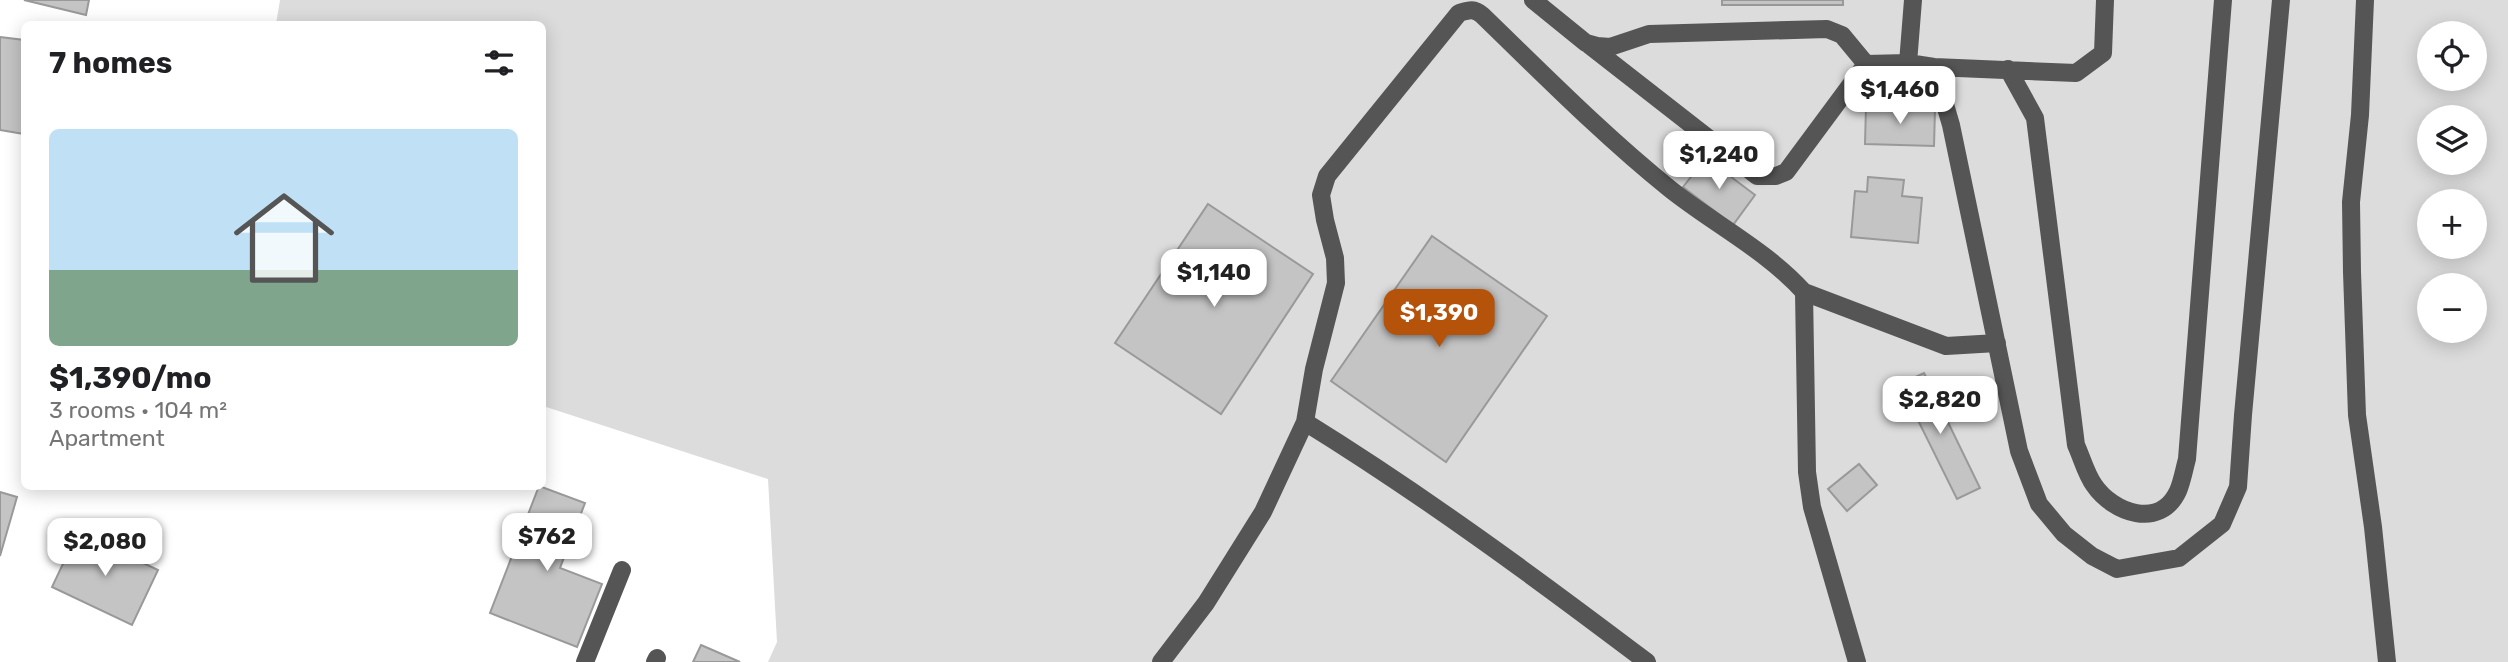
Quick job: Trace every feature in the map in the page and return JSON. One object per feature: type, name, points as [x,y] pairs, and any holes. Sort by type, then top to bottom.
[{"type":"lane","points":[[1532,0],[1757,176],[1776,176],[1786,172],[1866,64]]},
{"type":"lane","points":[[1908,63],[1913,0]]},
{"type":"lane","points":[[1866,64],[1908,63],[1934,67],[2076,73],[2103,53],[2105,0]]},
{"type":"lane","points":[[2008,69],[2035,118],[2076,445],[2095,486],[2123,511],[2146,516],[2163,510],[2178,493],[2186,459],[2223,0]]},
{"type":"lane","points":[[1934,67],[1951,125],[2019,451],[2039,503],[2064,534],[2092,556],[2117,569],[2179,558],[2222,524],[2238,487],[2281,0]]},
{"type":"lane","points":[[2365,0],[2360,115],[2351,202],[2352,272],[2357,415],[2388,662]]},
{"type":"lane","points":[[1161,662],[1212,594],[1257,523],[1305,422],[1314,369],[1336,283],[1335,258],[1321,195],[1327,176],[1463,6],[1482,15],[1671,190],[1757,250],[1790,276],[1804,292],[1946,346],[1997,343]]},
{"type":"lane","points":[[1586,43],[1610,47],[1648,34],[1827,29],[1842,35],[1866,64]]},
{"type":"lane","points":[[1804,292],[1807,472],[1812,507],[1857,662]]},
{"type":"lane","points":[[1305,422],[1366,460],[1472,534],[1647,662]]},
{"type":"lane","points":[[585,662],[622,570]]},
{"type":"shaded area","points":[[280,0],[2508,0],[2508,662],[768,662],[777,642],[768,479],[546,407],[546,21],[276,21]]},
{"type":"building","points":[[24,0],[89,0],[86,15]]},
{"type":"building","points":[[1722,0],[1843,0],[1843,5],[1722,5]]},
{"type":"building","points":[[0,37],[21,40],[21,134],[0,130]]},
{"type":"building","points":[[1866,106],[1935,109],[1934,146],[1865,144]]},
{"type":"building","points":[[1706,158],[1755,195],[1733,225],[1683,187]]},
{"type":"building","points":[[1868,177],[1904,180],[1902,196],[1922,198],[1918,243],[1851,237],[1855,191],[1867,192]]},
{"type":"building","points":[[1208,204],[1313,274],[1221,414],[1115,343]]},
{"type":"building","points":[[1432,236],[1547,316],[1446,462],[1331,381]]},
{"type":"building","points":[[1924,373],[1980,488],[1957,499],[1900,384]]},
{"type":"building","points":[[1859,464],[1877,485],[1847,511],[1828,489]]},
{"type":"building","points":[[546,489],[585,503],[560,568],[602,584],[577,647],[490,613],[537,490]]},
{"type":"building","points":[[0,492],[17,497],[0,556]]},
{"type":"building","points":[[78,532],[158,570],[132,625],[52,587]]},
{"type":"building","points":[[701,645],[740,662],[693,662]]}]
